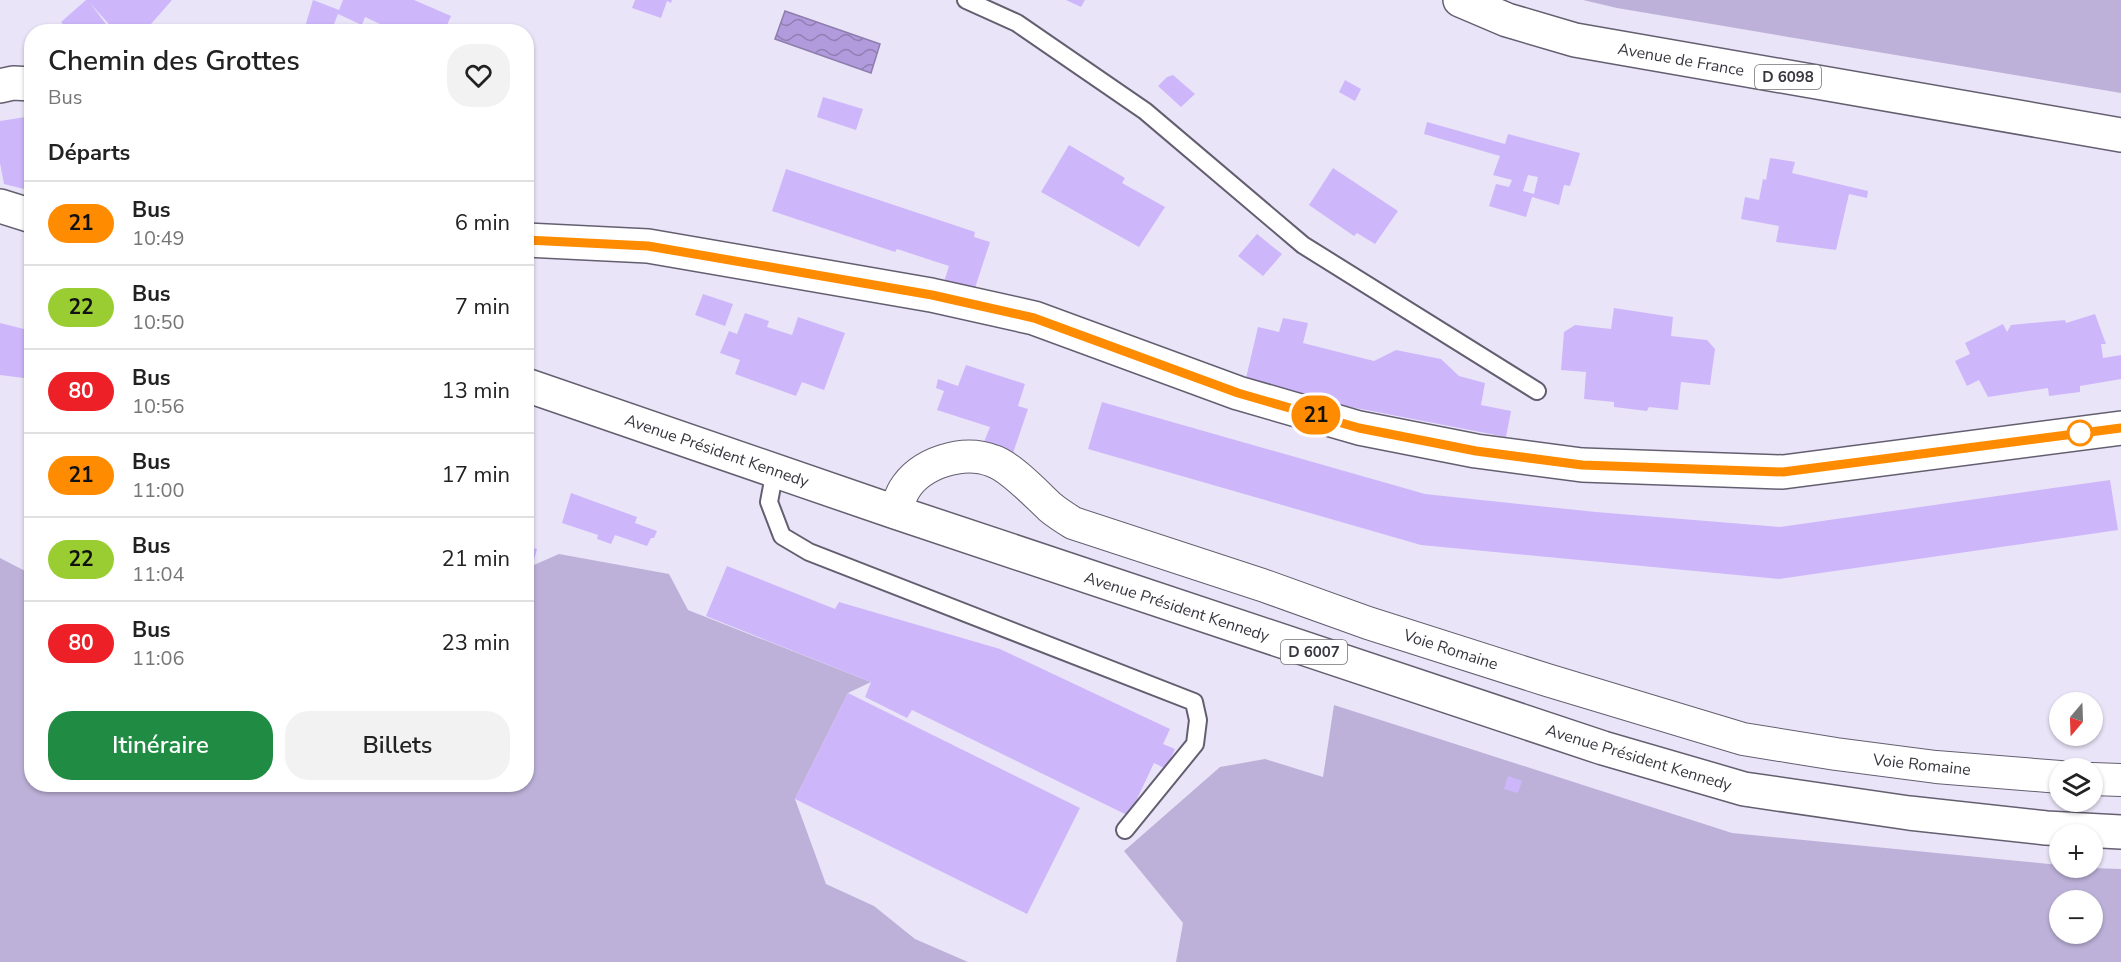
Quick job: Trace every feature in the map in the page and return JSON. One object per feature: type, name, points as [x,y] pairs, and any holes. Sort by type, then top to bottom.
[{"type":"main road","name":"Avenue de France","points":[[1460,0],[1507,20],[1575,40],[2121,135]]},
{"type":"main road","points":[[0,86],[24,84]]},
{"type":"main road","points":[[0,206],[24,214]]},
{"type":"main road","points":[[534,240],[648,246],[932,295],[1034,318],[1238,393],[1359,428],[1476,451],[1582,465],[1783,472],[2121,428]]},
{"type":"main road","name":"Avenue Président Kennedy","points":[[534,388],[895,512],[1603,748],[1744,789],[1920,814],[2046,828],[2121,832]]},
{"type":"street","name":"Voie Romaine","points":[[895,512],[904,490],[917,475],[944,459],[973,456],[994,461],[1072,523],[1368,622],[1743,739],[1936,767],[2049,776]]},
{"type":"street","points":[[2103,779],[2121,780]]},
{"type":"lane","points":[[966,0],[1017,23],[1145,111],[1303,245],[1537,391]]},
{"type":"lane","points":[[775,470],[770,502],[782,536],[809,552],[1194,702],[1198,720],[1195,744],[1125,830]]},
{"type":"shaded area","points":[[1583,0],[2121,0],[2121,93],[1617,8]]},
{"type":"shaded area","points":[[559,554],[669,574],[688,610],[871,682],[848,693],[795,799],[826,884],[874,906],[915,939],[968,962],[0,962],[0,558],[24,570],[24,792],[534,792],[534,565]]},
{"type":"shaded area","points":[[1334,705],[1732,833],[2049,864],[2049,878],[2103,878],[2103,868],[2121,869],[2121,962],[1176,962],[1183,923],[1124,851],[1220,767],[1265,759],[1323,777]]},
{"type":"water","points":[[785,11],[880,44],[871,73],[775,39]]},
{"type":"building","points":[[86,0],[172,0],[151,24],[109,24],[90,3],[106,24],[63,24],[61,22]]},
{"type":"building","points":[[313,0],[339,10],[343,0],[414,0],[451,16],[448,24],[380,24],[365,17],[362,24],[360,24],[338,14],[334,24],[306,24]]},
{"type":"building","points":[[635,0],[672,0],[671,3],[667,1],[661,18],[632,8]]},
{"type":"building","points":[[1066,0],[1085,0],[1081,7]]},
{"type":"building","points":[[1173,75],[1195,94],[1181,107],[1158,86],[1167,77]]},
{"type":"building","points":[[1345,80],[1361,89],[1355,101],[1339,92]]},
{"type":"building","points":[[823,97],[863,109],[856,130],[817,117]]},
{"type":"building","points":[[24,117],[24,189],[4,184],[0,163],[0,121]]},
{"type":"building","points":[[1427,122],[1505,144],[1508,134],[1580,153],[1570,186],[1564,185],[1559,205],[1532,197],[1526,217],[1489,206],[1496,184],[1509,187],[1512,180],[1493,175],[1500,156],[1424,134]],"holes":[[[1528,175],[1538,177],[1534,194],[1523,191]]]},
{"type":"building","points":[[1069,145],[1125,178],[1122,183],[1165,207],[1139,247],[1041,192]]},
{"type":"building","points":[[1770,158],[1795,162],[1792,173],[1868,191],[1867,198],[1849,194],[1836,250],[1776,242],[1779,226],[1741,219],[1745,197],[1759,200]]},
{"type":"building","points":[[1333,168],[1398,211],[1375,244],[1357,233],[1354,236],[1309,205]]},
{"type":"building","points":[[786,169],[975,232],[974,237],[990,242],[974,291],[944,282],[949,266],[897,249],[895,252],[772,211]]},
{"type":"building","points":[[1257,234],[1282,254],[1263,276],[1238,256]]},
{"type":"building","points":[[703,294],[733,304],[725,326],[695,315]]},
{"type":"building","points":[[1614,308],[1673,317],[1671,336],[1707,340],[1715,349],[1710,385],[1681,382],[1678,410],[1649,407],[1647,411],[1614,407],[1614,402],[1584,399],[1586,372],[1561,370],[1564,332],[1575,325],[1611,329]]},
{"type":"building","points":[[745,313],[769,321],[767,327],[792,335],[798,317],[845,333],[824,390],[802,382],[796,396],[735,374],[740,360],[720,353],[729,331],[737,334]]},
{"type":"building","points":[[2095,314],[2106,344],[2101,344],[2103,358],[2121,355],[2121,379],[2080,386],[2080,392],[2049,396],[2048,388],[1988,397],[1979,380],[1967,386],[1955,361],[1970,354],[1965,343],[2003,324],[2007,332],[2011,325],[2065,320],[2066,323]]},
{"type":"building","points":[[1283,318],[1308,323],[1303,343],[1374,361],[1396,350],[1441,359],[1459,376],[1485,383],[1481,405],[1511,411],[1506,437],[1330,403],[1246,378],[1258,327],[1279,332]]},
{"type":"building","points":[[0,323],[24,329],[24,378],[0,375]]},
{"type":"building","points":[[966,365],[1025,384],[1018,406],[1028,409],[1012,456],[982,447],[990,427],[937,410],[944,391],[936,388],[938,379],[958,386]]},
{"type":"building","points":[[1102,402],[1425,494],[1596,512],[1780,527],[2110,480],[2118,530],[1779,579],[1421,545],[1088,449]]},
{"type":"building","points":[[571,493],[637,517],[635,523],[657,531],[654,538],[651,538],[647,546],[615,535],[611,544],[597,539],[598,535],[562,523]]},
{"type":"building","points":[[727,566],[835,609],[839,602],[1000,649],[1170,729],[1163,744],[1175,749],[1166,769],[1154,763],[1129,816],[912,710],[907,718],[865,697],[871,682],[706,616]]},
{"type":"building","points":[[848,693],[1080,808],[1027,914],[795,799]]},
{"type":"building","points":[[1508,776],[1522,781],[1518,793],[1504,789]]},
{"type":"bus line","name":"21","points":[[534,240],[648,246],[932,295],[1034,318],[1238,393],[1359,428],[1476,451],[1582,465],[1783,472],[2121,428]]}]
